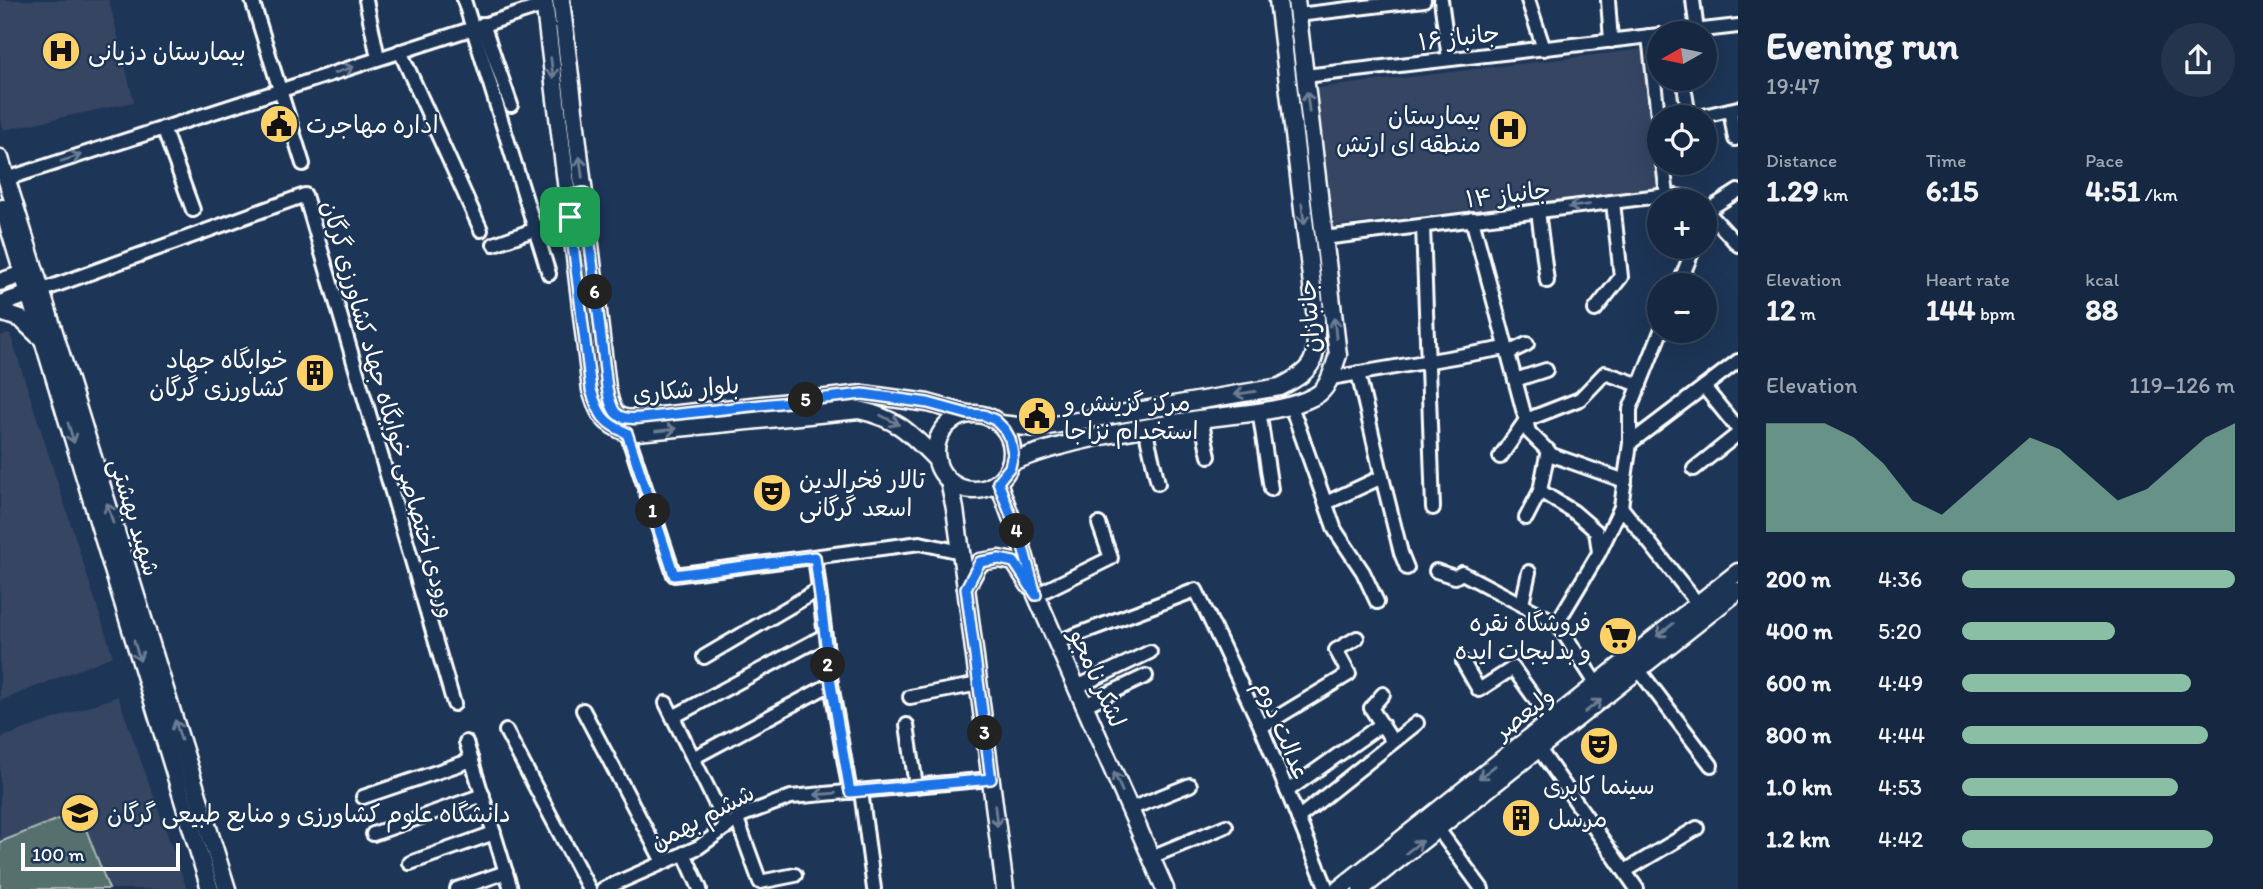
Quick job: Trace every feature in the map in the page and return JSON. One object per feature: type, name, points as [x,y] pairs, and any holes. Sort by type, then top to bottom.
[{"type":"main road","name":"جانبازان","points":[[1000,424],[1036,428],[1280,387],[1303,375],[1311,365],[1316,349],[1316,329],[1278,0]]},
{"type":"main road","name":"بلوار شکاری","points":[[550,2],[576,195],[607,388],[611,406],[618,416],[641,418],[863,394],[928,403],[968,414]]},
{"type":"main road","name":"جانبازان","points":[[1011,462],[1043,450],[1145,428],[1291,405],[1318,395],[1331,378],[1338,355],[1297,8]]},
{"type":"main road","name":"شهید بهشتی","points":[[0,158],[34,293],[185,780],[209,889]]},
{"type":"main road","points":[[1298,170],[1316,167]]},
{"type":"main road","points":[[576,195],[570,217],[591,390],[598,412],[610,426],[627,433],[859,410],[884,416],[907,430],[937,460]]},
{"type":"main road","name":"شهید بهشتی","points":[[1,207],[28,272]]},
{"type":"main road","points":[[0,282],[28,272]]},
{"type":"main road","points":[[0,304],[34,293]]},
{"type":"main road","name":"شهید بهشتی","points":[[34,293],[42,338],[185,780],[227,889]]},
{"type":"main road","points":[[0,312],[21,319],[42,338]]},
{"type":"main road","points":[[968,414],[984,415],[1000,424],[1010,439],[1011,462],[1005,476],[983,490],[961,489],[949,481],[937,460],[936,447],[942,432],[955,419],[968,414]]},
{"type":"main road","points":[[1086,420],[1089,440]]},
{"type":"main road","points":[[949,481],[966,588],[1005,889]]},
{"type":"main road","name":"لشکر نامجو","points":[[998,482],[1023,547],[1036,595],[1165,889]]},
{"type":"main road","points":[[966,588],[980,562],[999,559],[1014,562],[1036,595]]},
{"type":"main road","name":"ولیعصر","points":[[1339,889],[1738,572]]},
{"type":"main road","name":"ولیعصر","points":[[1360,889],[1736,596]]},
{"type":"street","points":[[252,0],[303,164]]},
{"type":"street","points":[[366,0],[378,58]]},
{"type":"street","points":[[464,0],[549,274],[481,25]]},
{"type":"street","points":[[1297,8],[1424,0]]},
{"type":"street","points":[[1441,0],[1449,60]]},
{"type":"street","points":[[1528,0],[1544,49]]},
{"type":"street","points":[[1608,0],[1611,41]]},
{"type":"street","points":[[1693,0],[1696,21]]},
{"type":"street","points":[[6,179],[550,2]]},
{"type":"street","points":[[481,25],[510,105]]},
{"type":"street","points":[[1717,29],[1738,26]]},
{"type":"street","name":"جانباز ۱۶","points":[[1305,76],[1647,37]]},
{"type":"street","points":[[400,51],[481,230]]},
{"type":"street","points":[[1685,92],[1687,105]]},
{"type":"street","points":[[1734,109],[1735,139]]},
{"type":"street","points":[[163,128],[193,210]]},
{"type":"street","points":[[1717,205],[1738,191]]},
{"type":"street","name":"ورودی اختصاصی خوابگاه جهاد کشاورزی گرگان","points":[[34,293],[305,195],[454,704]]},
{"type":"street","name":"جانباز ۱۴","points":[[1324,238],[1647,198]]},
{"type":"street","points":[[1595,310],[1621,277],[1613,202]]},
{"type":"street","points":[[1538,211],[1548,281]]},
{"type":"street","points":[[494,244],[570,217]]},
{"type":"street","points":[[1472,219],[1529,432],[1550,452],[1625,481]]},
{"type":"street","points":[[1717,223],[1738,245]]},
{"type":"street","points":[[1423,226],[1433,508]]},
{"type":"street","points":[[1557,623],[1599,552],[1621,507],[1630,443],[1630,409],[1656,343]]},
{"type":"street","points":[[1331,378],[1428,360],[1507,351],[1527,344]]},
{"type":"street","points":[[1630,443],[1738,361]]},
{"type":"street","points":[[1515,380],[1546,370]]},
{"type":"street","points":[[1358,373],[1401,553],[1407,568]]},
{"type":"street","points":[[1500,457],[1526,421],[1580,399],[1605,373],[1640,385]]},
{"type":"street","points":[[1704,387],[1738,429]]},
{"type":"street","points":[[1291,405],[1335,530],[1363,572],[1377,602]]},
{"type":"street","points":[[1259,410],[1271,489]]},
{"type":"street","points":[[1201,419],[1209,456]]},
{"type":"street","points":[[1145,428],[1158,483]]},
{"type":"street","points":[[627,433],[674,575],[920,543],[961,552]]},
{"type":"street","points":[[1694,469],[1738,434]]},
{"type":"street","points":[[1526,518],[1540,491],[1550,452]]},
{"type":"street","points":[[1326,503],[1382,477]]},
{"type":"street","points":[[1540,491],[1574,512],[1596,531],[1599,552]]},
{"type":"street","points":[[1621,507],[1698,604]]},
{"type":"street","points":[[1036,595],[1111,558],[1099,524]]},
{"type":"street","points":[[815,557],[831,684],[856,792],[874,889]]},
{"type":"street","points":[[1436,571],[1455,577],[1462,573],[1557,623],[1597,684]]},
{"type":"street","points":[[1522,604],[1529,572]]},
{"type":"street","points":[[704,657],[818,590]]},
{"type":"street","name":"عدالت دوم","points":[[1057,642],[1196,590],[1262,727],[1327,889]]},
{"type":"street","points":[[673,717],[824,636]]},
{"type":"street","points":[[1262,727],[1349,674],[1336,650],[1357,638]]},
{"type":"street","points":[[1077,687],[1150,652]]},
{"type":"street","points":[[1463,662],[1479,691],[1513,668],[1551,721]]},
{"type":"street","points":[[1639,670],[1711,765]]},
{"type":"street","points":[[1085,705],[1146,676]]},
{"type":"street","points":[[693,758],[831,684]]},
{"type":"street","points":[[910,697],[979,684]]},
{"type":"street","points":[[1383,694],[1371,708],[1393,742]]},
{"type":"street","points":[[666,703],[693,758],[732,823],[760,882],[795,875]]},
{"type":"street","points":[[583,710],[663,862]]},
{"type":"street","points":[[1298,818],[1417,723]]},
{"type":"street","points":[[1287,791],[1382,724]]},
{"type":"street","points":[[907,725],[916,786]]},
{"type":"street","points":[[506,731],[589,889]]},
{"type":"street","points":[[466,742],[511,889]]},
{"type":"street","points":[[1539,749],[1637,889]]},
{"type":"street","points":[[363,797],[472,760]]},
{"type":"street","name":"ششم بهمن","points":[[603,889],[699,847],[732,823],[772,803],[791,797],[991,779]]},
{"type":"street","points":[[1130,809],[1190,785]]},
{"type":"street","points":[[373,834],[483,795]]},
{"type":"street","points":[[1151,857],[1226,826]]},
{"type":"street","points":[[1625,871],[1698,828]]},
{"type":"street","points":[[1438,829],[1482,889]]},
{"type":"street","points":[[410,863],[494,832]]},
{"type":"street","points":[[684,853],[700,889]]},
{"type":"street","points":[[457,889],[506,872]]},
{"type":"shaded area","name":"بیمارستان دزیانی","points":[[0,0],[109,0],[134,102],[4,130],[0,118]]},
{"type":"shaded area","points":[[1644,49],[1647,91],[1651,105],[1647,105],[1647,175],[1660,175],[1661,187],[1334,226],[1317,88]]},
{"type":"shaded area","points":[[10,333],[113,656],[0,701],[0,336]]},
{"type":"shaded area","name":"دانشگاه علوم کشاورزی و منابع طبیعی گرگان","points":[[118,696],[187,889],[0,889],[0,738]]},
{"type":"green space","points":[[79,811],[109,889],[0,889],[0,842]]},
{"type":"place","name":"بیمارستان دزیانی","points":[[61,51]]},
{"type":"place","name":"اداره مهاجرت","points":[[279,124]]},
{"type":"place","name":"بیمارستان منطقه ای ارتش","points":[[1508,129]]},
{"type":"place","name":"خوابگاه جهاد کشاورزی گرگان","points":[[315,373]]},
{"type":"place","name":"مرکز گزینش و استخدام نزاجا","points":[[1037,416]]},
{"type":"place","name":"تالار فخرالدین اسعد گرگانی","points":[[772,493]]},
{"type":"place","name":"فروشگاه نقره و بدلیجات ایده","points":[[1618,636]]},
{"type":"place","name":"سینما کاپری","points":[[1599,746]]},
{"type":"place","name":"دانشگاه علوم کشاورزی و منابع طبیعی گرگان","points":[[80,813]]},
{"type":"place","name":"مرسل","points":[[1521,818]]},
{"type":"route","points":[[584,193],[607,388],[611,406],[618,416],[641,418],[863,394],[928,403],[968,414],[984,415],[995,420],[1005,430],[1013,454],[1010,467],[998,482],[1023,547],[1036,595],[1014,562],[999,559],[980,562],[966,588],[991,779],[850,792],[831,684],[815,557],[674,575],[627,433],[610,426],[598,412],[591,390],[570,217],[567,196],[584,193]]}]
